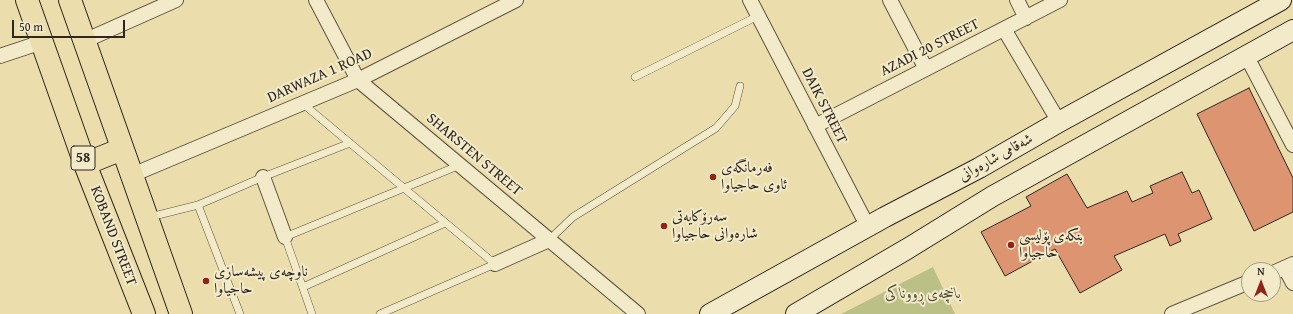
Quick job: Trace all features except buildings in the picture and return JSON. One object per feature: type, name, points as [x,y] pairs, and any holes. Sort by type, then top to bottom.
[{"type":"main road","name":"KOBAND STREET","points":[[27,0],[85,164],[144,314]]},
{"type":"main road","points":[[70,0],[181,314]]},
{"type":"main road","name":"شەقامی شارەوانی","points":[[710,314],[978,168],[1281,0]]},
{"type":"main road","name":"شەقامی شارەوانی","points":[[796,314],[907,249],[993,196],[1247,57],[1293,30]]},
{"type":"main road","points":[[85,164],[122,149]]},
{"type":"main road","points":[[978,168],[986,169],[994,177],[996,184],[993,196]]},
{"type":"street","points":[[84,41],[176,0]]},
{"type":"street","name":"SHARSTEN STREET","points":[[316,0],[358,80],[638,314]]},
{"type":"street","name":"DARWAZA 1 ROAD","points":[[132,175],[358,80],[516,0]]},
{"type":"street","name":"DAIK STREET","points":[[750,0],[868,227]]},
{"type":"street","points":[[890,0],[926,69]]},
{"type":"street","points":[[1017,0],[1026,18]]},
{"type":"street","name":"AZADI 20 STREET","points":[[815,126],[1060,0]]},
{"type":"street","points":[[1004,29],[1059,122]]},
{"type":"street","points":[[0,56],[42,42]]},
{"type":"street","points":[[1247,57],[1293,145]]},
{"type":"street","points":[[263,178],[285,237]]},
{"type":"street","points":[[495,264],[549,240]]},
{"type":"street","points":[[1284,268],[1293,284]]},
{"type":"street","points":[[1179,313],[1241,286]]},
{"type":"lane","points":[[635,76],[758,16]]},
{"type":"lane","points":[[549,240],[573,218],[716,128],[735,106],[740,86]]},
{"type":"lane","points":[[302,104],[495,264],[380,314]]},
{"type":"lane","points":[[146,218],[198,205],[350,144]]},
{"type":"lane","points":[[312,314],[285,237],[461,165]]},
{"type":"lane","points":[[198,205],[240,314]]},
{"type":"lane","points":[[303,287],[446,223]]},
{"type":"green space","name":"باخچەی ڕووناکی","points":[[933,267],[955,314],[841,314]]},
{"type":"place","name":"فەرمانگەی ئاوی حاجیاوا","points":[[713,177]]},
{"type":"place","name":"سەرۆکایەتی شارەوانی حاجیاوا","points":[[664,226]]},
{"type":"place","name":"بنکەی پۆلیسی حاجیاوا","points":[[1011,245]]},
{"type":"place","name":"ناوچەی پیشەسازی حاجیاوا","points":[[206,281]]}]
